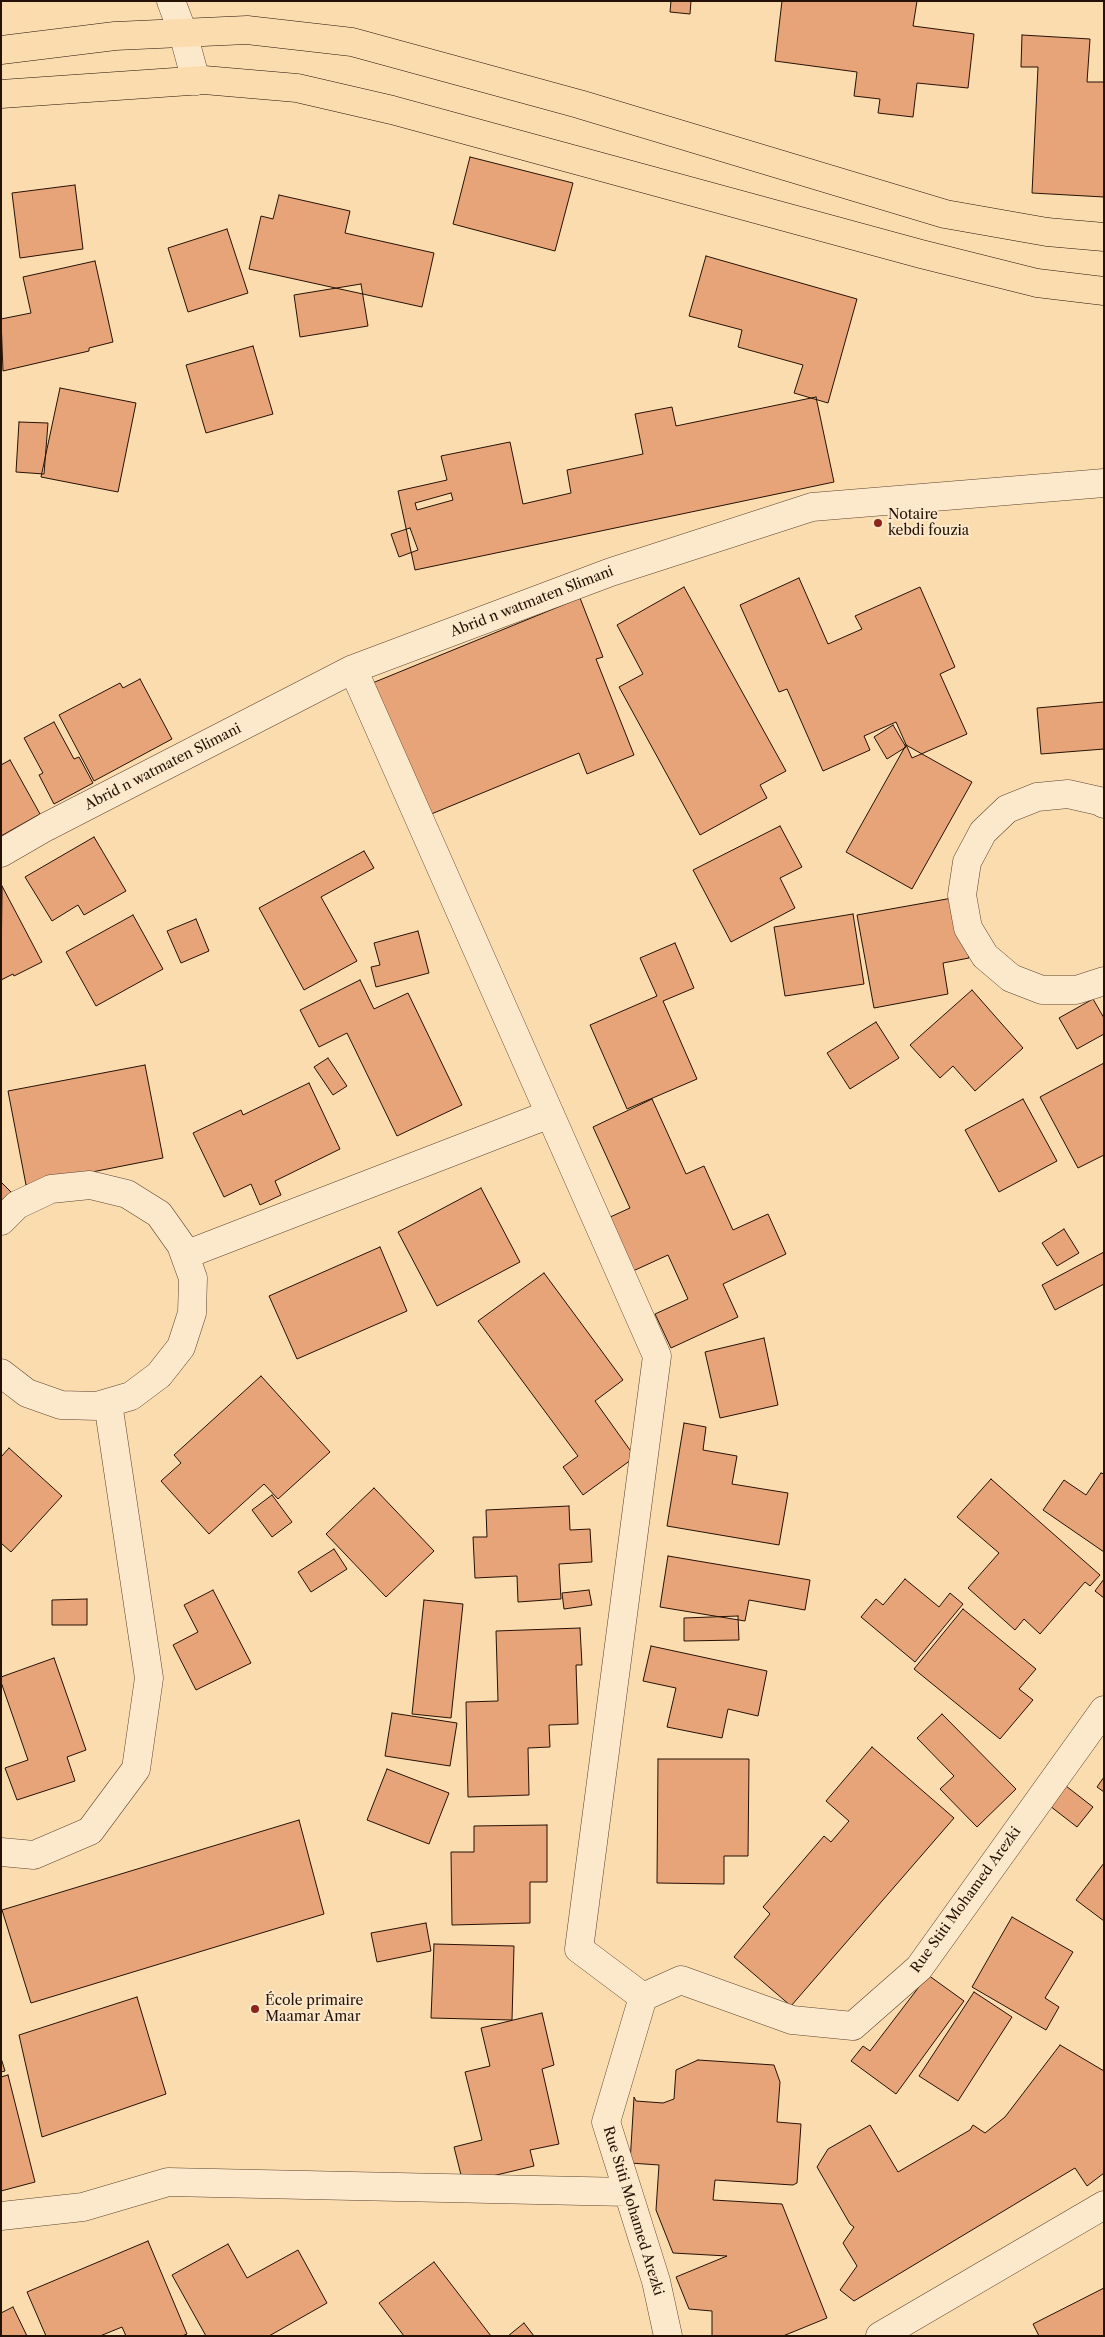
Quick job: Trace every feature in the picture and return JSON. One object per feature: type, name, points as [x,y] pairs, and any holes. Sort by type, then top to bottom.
[{"type":"main road","points":[[1,50],[114,36],[247,30],[352,42],[579,104],[945,214],[1047,232],[1104,237]]},
{"type":"main road","points":[[1,94],[196,81],[297,88],[392,110],[920,254],[1038,283],[1104,291]]},
{"type":"street","points":[[171,1],[183,33],[196,81]]},
{"type":"street","name":"Abrid n watmaten Slimani","points":[[1,853],[46,827],[354,669],[611,572],[812,507],[1104,483]]},
{"type":"street","points":[[354,669],[656,1356],[579,1949],[643,1997]]},
{"type":"street","points":[[1104,804],[1068,794],[1037,797],[1007,809],[982,832],[967,862],[962,895],[968,928],[985,956],[1011,978],[1042,990],[1076,990],[1104,981]]},
{"type":"street","points":[[185,1255],[550,1114]]},
{"type":"street","points":[[1,1221],[17,1206],[51,1189],[90,1185],[127,1194],[158,1214],[181,1245],[193,1278],[192,1313],[181,1347],[159,1376],[131,1396],[97,1406],[61,1405],[28,1393],[1,1373]]},
{"type":"street","points":[[1,1852],[34,1855],[90,1831],[136,1769],[149,1678],[108,1402]]},
{"type":"street","name":"Rue Stiti Mohamed Arezki","points":[[668,2336],[656,2281],[606,2122],[643,1997],[681,1980],[792,2020],[854,2026],[919,1968],[1104,1710]]},
{"type":"street","points":[[1,2216],[83,2207],[168,2182],[628,2192]]},
{"type":"street","points":[[880,2336],[1104,2205]]},
{"type":"building","points":[[671,1],[691,1],[690,14],[670,12]]},
{"type":"building","points":[[782,1],[917,1],[913,26],[974,34],[968,88],[917,83],[913,117],[878,113],[880,99],[854,96],[857,72],[775,61]]},
{"type":"building","points":[[1022,35],[1090,39],[1087,82],[1104,82],[1104,197],[1032,193],[1038,67],[1021,67]]},
{"type":"building","points":[[470,157],[573,183],[555,251],[453,224]]},
{"type":"building","points":[[75,185],[83,249],[20,258],[12,193]]},
{"type":"building","points":[[279,195],[350,211],[345,233],[434,253],[422,307],[249,269],[261,216],[273,219]]},
{"type":"building","points":[[227,229],[248,293],[188,312],[168,248]]},
{"type":"building","points":[[706,256],[857,299],[828,403],[794,393],[803,365],[738,347],[742,330],[689,316]]},
{"type":"building","points":[[95,261],[113,342],[89,348],[89,351],[3,371],[1,319],[31,313],[23,277]]},
{"type":"building","points":[[361,284],[368,326],[300,337],[294,295]]},
{"type":"building","points":[[253,346],[273,414],[206,433],[186,365]]},
{"type":"building","points":[[60,388],[136,403],[118,492],[41,477]]},
{"type":"building","points":[[816,397],[834,482],[415,570],[398,491],[447,480],[441,456],[510,442],[523,504],[571,493],[567,470],[643,454],[635,414],[672,407],[676,426]]},
{"type":"building","points":[[19,422],[48,423],[44,474],[16,472]]},
{"type":"building","points":[[451,493],[453,500],[417,510],[415,503]]},
{"type":"building","points":[[410,528],[418,550],[399,557],[391,534]]},
{"type":"building","points":[[799,578],[828,644],[862,629],[855,616],[920,587],[955,667],[940,674],[967,734],[912,758],[896,722],[864,736],[870,750],[823,771],[787,689],[779,692],[740,605]]},
{"type":"building","points":[[684,587],[786,771],[760,785],[767,798],[700,835],[619,687],[643,674],[617,625]]},
{"type":"building","points":[[580,598],[603,657],[596,659],[634,755],[587,774],[579,753],[424,817],[370,684]]},
{"type":"building","points":[[140,679],[172,739],[94,781],[59,715],[120,683],[123,688]]},
{"type":"building","points":[[1104,702],[1104,749],[1041,754],[1037,708]]},
{"type":"building","points":[[54,722],[74,759],[79,757],[93,783],[54,804],[39,775],[43,773],[24,738]]},
{"type":"building","points":[[893,725],[906,747],[887,759],[874,737]]},
{"type":"building","points":[[906,745],[972,782],[912,889],[846,852]]},
{"type":"building","points":[[10,760],[40,814],[1,836],[1,765]]},
{"type":"building","points":[[780,826],[802,867],[780,878],[795,908],[731,942],[693,870]]},
{"type":"building","points":[[94,837],[126,891],[84,915],[78,905],[52,921],[25,877]]},
{"type":"building","points":[[364,851],[374,868],[321,897],[357,961],[304,990],[259,908]]},
{"type":"building","points":[[2,886],[42,962],[14,976],[13,974],[1,980]]},
{"type":"building","points":[[958,897],[969,958],[943,963],[948,994],[874,1008],[857,915]]},
{"type":"building","points":[[853,914],[864,984],[785,996],[774,927]]},
{"type":"building","points":[[133,915],[163,969],[96,1006],[66,952]]},
{"type":"building","points":[[196,919],[209,951],[181,963],[167,931]]},
{"type":"building","points":[[418,931],[429,973],[376,987],[371,967],[380,965],[374,943]]},
{"type":"building","points":[[675,943],[694,988],[663,1001],[697,1079],[627,1109],[590,1025],[657,996],[640,958]]},
{"type":"building","points":[[360,980],[374,1009],[408,993],[462,1105],[397,1136],[347,1033],[319,1047],[300,1010]]},
{"type":"building","points":[[972,990],[1023,1048],[975,1091],[953,1066],[940,1078],[910,1045]]},
{"type":"building","points":[[1093,999],[1104,1018],[1104,1034],[1077,1049],[1059,1018]]},
{"type":"building","points":[[876,1022],[899,1058],[850,1089],[827,1053]]},
{"type":"building","points":[[328,1058],[347,1086],[333,1095],[314,1067]]},
{"type":"building","points":[[1104,1063],[1104,1155],[1078,1168],[1040,1097]]},
{"type":"building","points":[[145,1065],[163,1158],[26,1185],[8,1091]]},
{"type":"building","points":[[309,1083],[340,1149],[275,1181],[281,1195],[260,1205],[251,1184],[224,1197],[193,1133],[241,1110],[243,1115]]},
{"type":"building","points":[[652,1099],[686,1174],[704,1166],[733,1230],[768,1214],[786,1254],[723,1284],[738,1317],[671,1348],[655,1314],[688,1299],[668,1255],[633,1271],[608,1218],[630,1208],[593,1127]]},
{"type":"building","points":[[1023,1099],[1057,1161],[999,1192],[965,1130]]},
{"type":"building","points":[[1,1182],[11,1192],[1,1202]]},
{"type":"building","points":[[481,1188],[520,1262],[437,1306],[398,1232]]},
{"type":"building","points":[[1064,1229],[1079,1253],[1057,1266],[1042,1243]]},
{"type":"building","points":[[380,1247],[407,1311],[297,1359],[269,1296]]},
{"type":"building","points":[[1104,1252],[1104,1284],[1055,1310],[1042,1285]]},
{"type":"building","points":[[544,1273],[623,1380],[595,1401],[635,1457],[583,1495],[563,1467],[578,1456],[478,1321]]},
{"type":"building","points":[[764,1338],[778,1405],[720,1418],[705,1352]]},
{"type":"building","points":[[261,1376],[330,1452],[278,1499],[264,1484],[209,1534],[161,1481],[181,1463],[174,1455]]},
{"type":"building","points":[[684,1423],[706,1427],[703,1450],[737,1456],[732,1484],[788,1493],[779,1545],[667,1526]]},
{"type":"building","points":[[9,1448],[62,1496],[11,1552],[1,1543],[1,1457]]},
{"type":"building","points":[[1101,1473],[1104,1474],[1104,1552],[1043,1510],[1064,1480],[1086,1495]]},
{"type":"building","points":[[991,1479],[1100,1575],[1090,1586],[1085,1582],[1040,1634],[1024,1619],[1015,1630],[968,1588],[999,1553],[957,1517]]},
{"type":"building","points":[[374,1488],[434,1551],[386,1597],[326,1534]]},
{"type":"building","points":[[272,1495],[292,1522],[272,1537],[252,1510]]},
{"type":"building","points":[[569,1506],[570,1530],[590,1529],[592,1562],[559,1564],[561,1599],[518,1602],[517,1576],[475,1578],[473,1537],[487,1537],[486,1510]]},
{"type":"building","points":[[334,1549],[347,1569],[311,1592],[298,1572]]},
{"type":"building","points":[[668,1556],[810,1580],[805,1610],[749,1600],[745,1621],[660,1607]]},
{"type":"building","points":[[905,1579],[939,1607],[950,1593],[963,1604],[915,1662],[861,1617],[876,1599],[883,1605]]},
{"type":"building","points":[[1104,1579],[1104,1598],[1095,1591]]},
{"type":"building","points":[[213,1590],[251,1663],[196,1690],[173,1645],[198,1632],[184,1605]]},
{"type":"building","points":[[589,1590],[592,1605],[564,1609],[562,1593]]},
{"type":"building","points":[[87,1599],[87,1625],[52,1625],[52,1600]]},
{"type":"building","points":[[424,1600],[463,1604],[451,1718],[412,1714]]},
{"type":"building","points":[[963,1609],[1036,1669],[1019,1689],[1033,1700],[1000,1739],[914,1669]]},
{"type":"building","points":[[738,1616],[739,1640],[684,1641],[684,1618]]},
{"type":"building","points":[[580,1628],[582,1665],[576,1665],[578,1724],[549,1725],[550,1747],[528,1748],[529,1795],[468,1797],[466,1702],[498,1701],[496,1631]]},
{"type":"building","points":[[651,1646],[767,1671],[758,1716],[728,1709],[722,1738],[667,1727],[676,1688],[643,1681]]},
{"type":"building","points":[[54,1658],[86,1750],[67,1757],[75,1781],[17,1800],[5,1768],[28,1760],[1,1682],[1,1677]]},
{"type":"building","points":[[392,1713],[457,1723],[450,1766],[385,1756]]},
{"type":"building","points":[[942,1714],[1016,1789],[977,1827],[940,1789],[954,1776],[917,1738]]},
{"type":"building","points":[[872,1747],[954,1818],[791,2006],[734,1957],[770,1914],[763,1907],[824,1836],[831,1842],[849,1821],[826,1801]]},
{"type":"building","points":[[658,1759],[749,1759],[748,1856],[724,1856],[724,1884],[657,1883]]},
{"type":"building","points":[[387,1769],[449,1793],[429,1844],[367,1820]]},
{"type":"building","points":[[1104,1777],[1104,1792],[1097,1787]]},
{"type":"building","points":[[1066,1786],[1093,1807],[1077,1827],[1050,1806]]},
{"type":"building","points":[[299,1820],[324,1914],[31,2003],[2,1910]]},
{"type":"building","points":[[547,1825],[547,1882],[530,1882],[530,1923],[452,1925],[451,1852],[474,1852],[474,1826]]},
{"type":"building","points":[[1104,1863],[1104,1921],[1076,1900]]},
{"type":"building","points":[[1012,1917],[1073,1952],[1045,1998],[1059,2007],[1046,2030],[972,1987]]},
{"type":"building","points":[[426,1923],[431,1951],[377,1962],[371,1933]]},
{"type":"building","points":[[434,1944],[514,1946],[512,2020],[431,2018]]},
{"type":"building","points":[[928,1975],[964,2001],[896,2094],[851,2061],[863,2046],[870,2051]]},
{"type":"building","points":[[974,1992],[1012,2017],[958,2101],[919,2076]]},
{"type":"building","points":[[137,1997],[166,2094],[42,2137],[19,2035]]},
{"type":"building","points":[[542,2013],[554,2065],[542,2069],[559,2144],[530,2150],[534,2166],[463,2183],[454,2147],[482,2140],[465,2072],[490,2066],[481,2028]]},
{"type":"building","points":[[1060,2045],[1104,2071],[1104,2173],[1087,2186],[1075,2168],[854,2301],[840,2290],[857,2266],[843,2243],[854,2227],[850,2224],[817,2167],[828,2149],[870,2125],[898,2172],[970,2130],[973,2125],[985,2133],[1005,2117]]},
{"type":"building","points":[[1,2058],[5,2071],[1,2072]]},
{"type":"building","points":[[698,2060],[774,2065],[780,2082],[777,2122],[801,2124],[797,2183],[793,2185],[715,2180],[713,2200],[782,2204],[827,2318],[783,2336],[712,2336],[712,2311],[689,2309],[676,2277],[727,2256],[673,2253],[656,2210],[659,2165],[630,2163],[634,2097],[636,2101],[663,2103],[674,2099],[676,2070]]},
{"type":"building","points":[[8,2075],[35,2182],[1,2191],[1,2077]]},
{"type":"building","points":[[148,2241],[187,2334],[182,2336],[126,2336],[122,2327],[100,2336],[46,2336],[27,2292]]},
{"type":"building","points":[[228,2244],[247,2278],[298,2250],[327,2303],[269,2336],[206,2336],[172,2275]]},
{"type":"building","points":[[434,2262],[491,2336],[404,2336],[379,2303]]},
{"type":"building","points":[[1104,2288],[1104,2336],[1039,2336],[1033,2324]]},
{"type":"building","points":[[13,2307],[27,2336],[1,2336],[1,2313]]},
{"type":"building","points":[[524,2323],[534,2336],[508,2336]]},
{"type":"place","name":"Notaire kebdi fouzia","points":[[878,523]]},
{"type":"place","name":"École primaire Maamar Amar","points":[[255,2009]]}]
